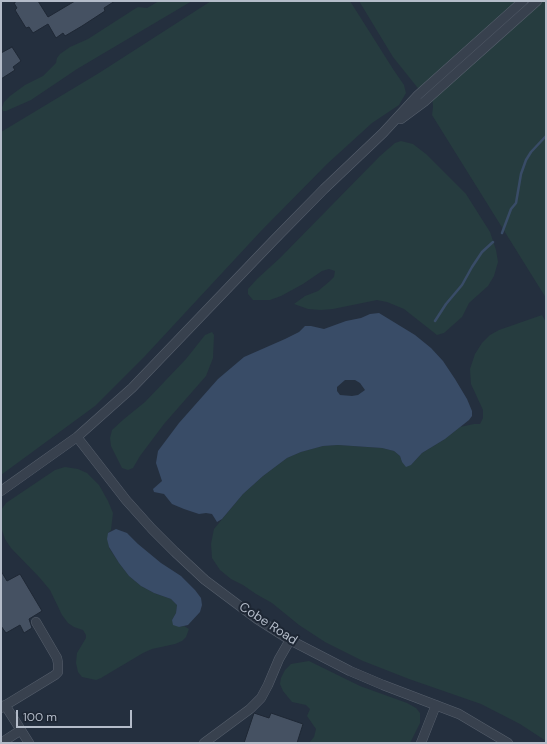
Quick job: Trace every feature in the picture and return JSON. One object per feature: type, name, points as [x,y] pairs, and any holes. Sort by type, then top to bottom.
[{"type":"street","points":[[429,92],[523,1]]},
{"type":"street","points":[[1,491],[77,436],[110,408],[146,374],[318,195],[383,133],[537,1]]},
{"type":"street","name":"Cobe Road","points":[[77,436],[126,500],[175,552],[206,580],[257,619],[290,640],[350,671],[459,714],[503,742]]},
{"type":"street","points":[[29,743],[3,707],[55,676],[58,672],[58,663],[56,658],[36,622]]},
{"type":"street","points":[[204,743],[250,709],[261,698],[279,659],[290,640]]},
{"type":"street","points":[[421,743],[436,705]]},
{"type":"street","points":[[1,743],[21,730]]},
{"type":"green space","points":[[159,1],[192,1],[77,69],[31,100],[3,111],[2,108],[4,102],[10,96],[25,85],[43,76],[56,63],[60,54],[70,47],[88,39],[138,7],[147,8]]},
{"type":"green space","points":[[211,1],[350,1],[404,85],[406,93],[399,105],[372,123],[327,164],[261,231],[145,356],[95,406],[1,475],[1,132],[99,73]]},
{"type":"green space","points":[[359,1],[523,1],[421,92],[393,57]]},
{"type":"green space","points":[[537,1],[546,1],[546,298],[432,115],[432,95]]},
{"type":"green space","points":[[401,141],[413,144],[426,154],[466,194],[490,232],[498,262],[494,276],[488,286],[469,303],[462,317],[444,333],[437,335],[404,309],[387,302],[377,300],[321,310],[308,309],[294,304],[305,296],[318,291],[334,277],[335,271],[329,269],[322,271],[303,284],[281,296],[270,300],[253,300],[248,294],[248,289],[257,279],[280,258],[380,156],[395,143]]},
{"type":"green space","points":[[542,315],[546,322],[546,741],[520,724],[481,704],[363,661],[325,642],[299,625],[272,603],[231,579],[220,570],[212,558],[211,544],[214,529],[243,494],[263,476],[287,458],[301,452],[323,446],[338,445],[382,448],[394,451],[400,456],[402,462],[411,465],[422,453],[445,439],[460,427],[480,424],[483,418],[483,410],[471,384],[470,369],[475,354],[482,343],[490,335],[499,330]]},
{"type":"green space","points":[[212,332],[214,335],[213,358],[206,376],[164,424],[133,468],[128,470],[122,468],[111,446],[110,438],[112,430],[145,402],[186,359],[205,335]]},
{"type":"green space","points":[[65,467],[78,469],[87,473],[99,485],[113,513],[111,530],[108,533],[109,548],[129,576],[141,586],[154,593],[171,599],[177,605],[176,613],[172,620],[179,627],[184,626],[189,629],[186,637],[182,641],[143,653],[96,680],[82,677],[78,672],[76,663],[77,653],[86,638],[83,630],[68,623],[62,615],[50,590],[11,548],[5,539],[1,527],[1,510],[6,503],[55,470]]},
{"type":"green space","points":[[309,661],[360,686],[407,703],[416,708],[420,713],[420,723],[410,743],[309,743],[314,737],[316,729],[307,716],[310,709],[306,705],[292,702],[283,691],[280,684],[285,670],[291,664]]},
{"type":"water","points":[[379,313],[415,335],[431,348],[443,361],[467,399],[472,411],[472,416],[469,420],[445,439],[422,453],[411,465],[406,467],[400,456],[394,451],[382,448],[338,445],[323,446],[301,452],[287,458],[263,476],[243,494],[222,519],[217,522],[212,514],[199,514],[184,509],[172,504],[164,494],[154,492],[153,489],[162,481],[156,463],[158,451],[179,423],[218,379],[244,357],[299,332],[305,326],[324,329],[370,314]],"holes":[[[345,380],[355,380],[360,383],[365,390],[358,395],[340,395],[337,391],[337,387]]]},
{"type":"water","points":[[116,529],[127,533],[161,563],[181,576],[201,598],[202,605],[200,612],[188,625],[179,627],[173,625],[172,620],[176,613],[177,605],[171,599],[154,593],[141,586],[129,576],[119,563],[109,547],[107,539],[108,533]]},
{"type":"building","points":[[17,1],[38,1],[48,17],[75,1],[115,1],[104,8],[105,11],[82,26],[65,36],[63,33],[56,38],[48,24],[33,33],[29,27],[26,28],[15,10],[17,8],[14,3]]},
{"type":"building","points":[[12,47],[21,61],[13,67],[15,70],[1,79],[1,53]]},
{"type":"building","points":[[1,571],[7,581],[20,574],[42,611],[29,619],[32,628],[24,633],[20,625],[6,633],[1,626]]},
{"type":"building","points":[[254,713],[269,718],[271,713],[303,724],[297,743],[244,743]]},
{"type":"waterway","points":[[502,233],[511,209],[516,203],[521,174],[526,160],[531,152],[546,136]]},
{"type":"waterway","points":[[435,321],[446,304],[462,285],[482,252],[493,242]]}]
